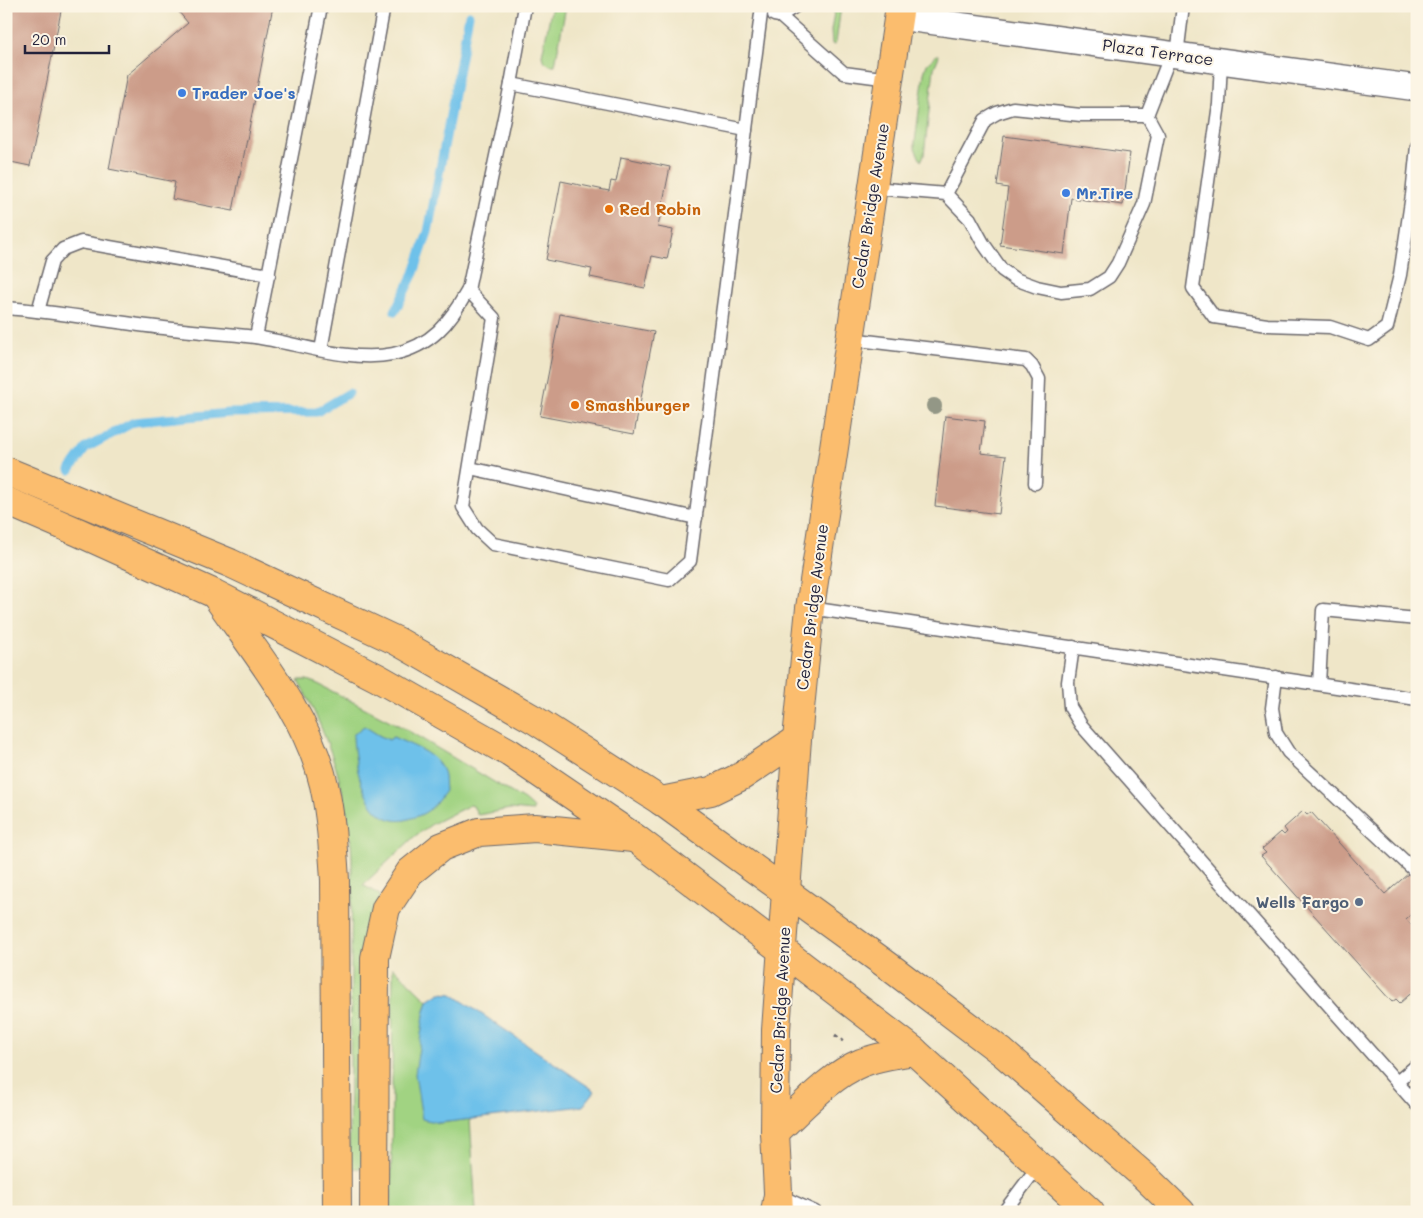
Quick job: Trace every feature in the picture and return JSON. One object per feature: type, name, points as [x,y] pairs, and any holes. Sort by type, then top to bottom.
[{"type":"main road","name":"Cedar Bridge Avenue","points":[[777,1206],[775,1132],[776,1030],[797,739],[810,608],[899,12]]},
{"type":"main road","points":[[6,471],[230,563],[397,641],[535,720],[661,801],[891,968],[1002,1052],[1144,1176],[1180,1212]]},
{"type":"main road","points":[[6,501],[215,594],[378,678],[510,753],[635,838],[914,1051],[1090,1212]]},
{"type":"main road","points":[[215,594],[278,685],[306,734],[323,784],[332,831],[336,880],[337,1212]]},
{"type":"main road","points":[[661,801],[711,792],[742,776],[797,739]]},
{"type":"main road","points":[[374,1212],[375,958],[386,908],[410,872],[442,847],[479,832],[535,828],[635,838]]},
{"type":"main road","points":[[775,1132],[840,1074],[862,1062],[914,1051]]},
{"type":"street","name":"Plaza Terrace","points":[[899,12],[1174,55],[1417,88]]},
{"type":"lane","points":[[256,337],[321,6]]},
{"type":"lane","points":[[321,350],[384,6]]},
{"type":"lane","points":[[6,308],[165,329],[256,337],[366,357],[393,354],[418,346],[435,336],[454,315],[468,290],[511,84],[525,6]]},
{"type":"lane","points":[[780,16],[796,6]]},
{"type":"lane","points":[[1147,115],[1174,55],[1183,6]]},
{"type":"lane","points":[[468,290],[494,318],[463,508],[478,529],[493,544],[669,580],[690,562],[761,11],[780,16],[844,73],[889,79]]},
{"type":"lane","points":[[1221,61],[1219,104],[1193,288],[1214,317],[1267,325],[1330,327],[1369,340],[1387,327],[1400,275],[1417,146]]},
{"type":"lane","points":[[511,84],[746,130]]},
{"type":"lane","points":[[946,194],[986,120],[998,113],[1013,108],[1081,115],[1147,115]]},
{"type":"lane","points":[[873,188],[946,194],[970,219],[983,243],[1002,270],[1015,279],[1037,287],[1062,292],[1090,289],[1109,277],[1118,263],[1144,204],[1158,135],[1147,115]]},
{"type":"lane","points":[[38,311],[52,261],[63,249],[81,242],[269,275]]},
{"type":"lane","points":[[850,339],[1026,360],[1032,366],[1039,379],[1035,483]]},
{"type":"lane","points":[[470,468],[696,518]]},
{"type":"lane","points":[[810,608],[1417,699]]},
{"type":"lane","points":[[1319,684],[1323,610],[1417,618]]},
{"type":"lane","points":[[1073,647],[1068,682],[1070,706],[1081,726],[1417,1105]]},
{"type":"lane","points":[[1276,678],[1272,708],[1276,733],[1288,752],[1413,869]]},
{"type":"lane","points":[[1397,1082],[1417,1064]]},
{"type":"lane","points":[[1002,1211],[1039,1165]]},
{"type":"lane","points":[[777,1206],[815,1212]]},
{"type":"path","points":[[835,1035],[843,1041]]},
{"type":"green space","points":[[552,6],[566,6],[555,65],[550,65],[543,60],[542,55]]},
{"type":"green space","points":[[835,6],[841,6],[836,43],[834,45],[832,44],[831,31]]},
{"type":"green space","points":[[938,54],[939,56],[934,68],[924,155],[921,161],[915,148],[915,142],[924,73],[927,64]]},
{"type":"green space","points":[[298,680],[307,680],[318,684],[402,727],[524,800],[533,808],[533,811],[510,809],[478,815],[473,806],[470,805],[432,824],[415,836],[363,885],[380,895],[361,1168],[349,1169],[352,859],[350,835],[347,812],[336,766],[309,701]],"holes":[[[364,727],[389,740],[393,737],[425,752],[353,735]]]},
{"type":"green space","points":[[393,967],[428,1001],[424,1015],[439,1123],[470,1119],[476,1212],[391,1212]]},
{"type":"water","points":[[364,726],[389,740],[393,737],[415,747],[429,755],[440,765],[444,777],[445,791],[432,807],[418,816],[405,820],[391,820],[380,814],[371,804],[359,776],[354,747],[353,735]]},
{"type":"water","points":[[440,993],[452,994],[595,1091],[583,1106],[439,1123],[422,1119],[415,1074],[428,1001]]},
{"type":"building","points":[[6,6],[62,6],[30,166],[6,161]]},
{"type":"building","points":[[174,6],[273,6],[233,211],[172,199],[175,182],[109,169],[127,75],[188,23]]},
{"type":"building","name":"Mr.Tire","points":[[1004,136],[1130,153],[1123,205],[1071,198],[1064,254],[1000,245],[1008,188],[997,186]]},
{"type":"building","name":"Red Robin","points":[[621,157],[670,167],[658,227],[673,230],[667,259],[652,256],[645,288],[590,277],[592,269],[546,260],[561,181],[609,191],[611,181],[616,182]]},
{"type":"building","points":[[560,314],[654,332],[634,434],[540,416]]},
{"type":"building","points":[[945,416],[985,421],[981,453],[1006,456],[999,514],[935,506]]},
{"type":"building","name":"Wells Fargo","points":[[1303,811],[1307,815],[1311,812],[1385,894],[1417,866],[1417,909],[1406,919],[1417,931],[1417,982],[1415,983],[1417,988],[1400,1003],[1396,999],[1392,1002],[1261,856],[1266,853],[1262,849],[1281,832],[1284,835],[1287,832],[1284,828]]},
{"type":"waterway","points":[[395,311],[414,273],[428,232],[469,15]]},
{"type":"waterway","points":[[70,470],[86,448],[134,422],[229,413],[317,412],[349,393]]},
{"type":"place","name":"Trader Joe's","points":[[182,93]]},
{"type":"place","name":"Mr.Tire","points":[[1066,193]]},
{"type":"place","name":"Red Robin","points":[[609,209]]},
{"type":"place","name":"Smashburger","points":[[575,405]]},
{"type":"place","name":"Wells Fargo","points":[[1359,902]]}]
